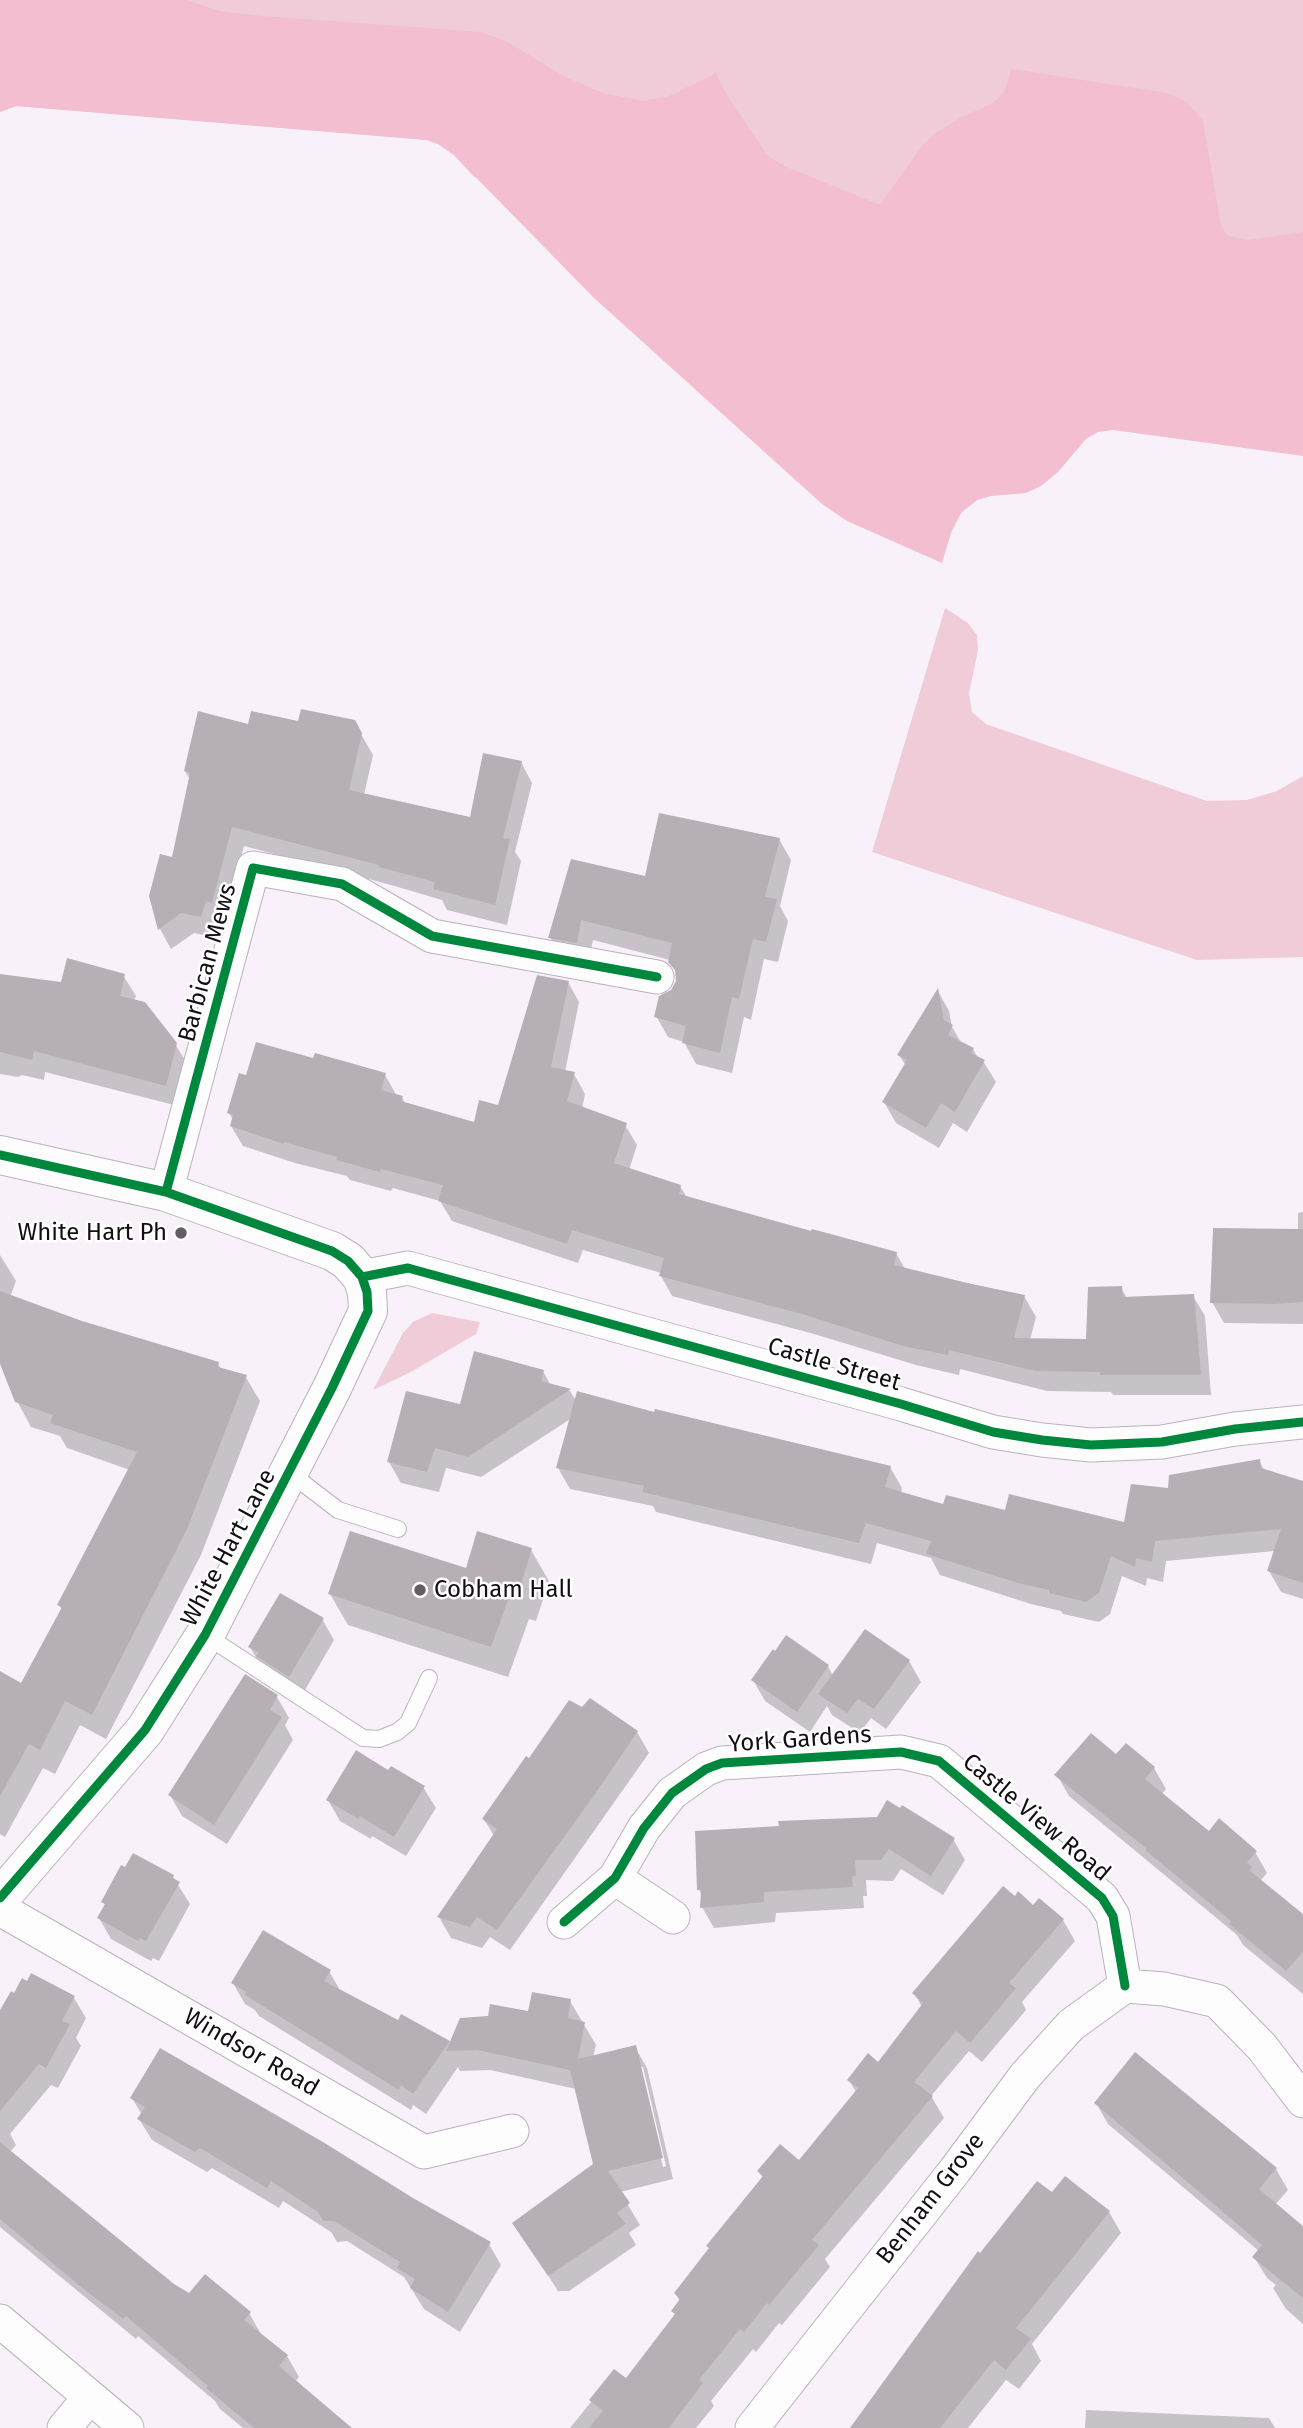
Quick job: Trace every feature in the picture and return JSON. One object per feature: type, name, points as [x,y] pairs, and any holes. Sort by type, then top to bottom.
[{"type":"street","name":"Barbican Mews","points":[[166,1192],[253,868],[342,884],[432,936],[657,977]]},
{"type":"street","points":[[0,1155],[166,1192],[332,1251],[348,1261],[362,1277]]},
{"type":"street","name":"Castle Street","points":[[362,1277],[408,1268],[901,1404],[992,1432],[1042,1440],[1091,1445],[1162,1443],[1236,1429],[1303,1422]]},
{"type":"street","name":"White Hart Lane","points":[[0,1898],[145,1730],[205,1635],[290,1473],[368,1311],[367,1292],[362,1277]]},
{"type":"street","name":"York Gardens","points":[[564,1922],[615,1878],[645,1828],[672,1793],[706,1769],[722,1763],[901,1752],[939,1761]]},
{"type":"street","name":"Castle View Road","points":[[939,1761],[1102,1898],[1113,1916],[1125,1986]]},
{"type":"street","points":[[615,1878],[673,1917]]},
{"type":"street","name":"Windsor Road","points":[[0,1909],[424,2152],[512,2131]]},
{"type":"street","points":[[1125,1986],[1164,1989],[1217,2001],[1262,2047],[1303,2101]]},
{"type":"street","name":"Benham Grove","points":[[752,2428],[956,2169],[1025,2076],[1071,2025],[1125,1986]]},
{"type":"street","points":[[0,2321],[127,2428]]},
{"type":"street","points":[[64,2428],[90,2397]]},
{"type":"lane","points":[[290,1473],[338,1510],[397,1529]]},
{"type":"lane","points":[[205,1635],[363,1738],[379,1740],[397,1732],[408,1723],[429,1678]]},
{"type":"shaded area","points":[[0,0],[1303,0],[1303,455],[474,177],[454,155],[427,140],[16,106],[0,112]]},
{"type":"shaded area","points":[[0,0],[186,0],[220,11],[263,16],[481,32],[508,42],[563,76],[603,93],[643,101],[667,97],[716,73],[729,99],[768,156],[784,166],[880,205],[919,150],[934,134],[993,103],[1004,92],[1012,69],[1167,93],[1187,102],[1203,121],[1221,226],[1228,236],[1249,240],[1303,232],[1303,456],[1113,430],[1098,432],[1086,439],[1058,472],[1041,486],[1026,493],[977,500],[961,513],[951,533],[942,563],[847,521],[822,504],[593,297],[454,155],[438,144],[427,140],[16,106],[0,112]]},
{"type":"shaded area","points":[[945,608],[968,623],[977,635],[978,650],[969,693],[972,712],[986,724],[1207,801],[1247,800],[1277,791],[1303,776],[1303,957],[1197,960],[872,852]]},
{"type":"shaded area","points":[[432,1313],[480,1322],[476,1334],[409,1373],[373,1390],[403,1333],[413,1322]]},
{"type":"building","points":[[301,709],[355,720],[362,733],[349,790],[470,817],[483,753],[522,761],[503,838],[510,839],[495,905],[433,889],[435,882],[379,865],[232,827],[212,903],[206,901],[201,917],[181,913],[158,930],[149,896],[160,854],[172,857],[190,773],[184,771],[198,711],[248,724],[251,711],[298,721]]},
{"type":"building","points":[[659,813],[780,838],[765,897],[777,899],[766,942],[753,939],[739,999],[732,997],[720,1053],[682,1043],[686,1026],[654,1017],[659,996],[671,990],[676,981],[675,970],[668,962],[672,943],[581,920],[577,943],[548,938],[571,859],[645,876]]},
{"type":"building","points":[[67,958],[125,974],[120,996],[145,1002],[177,1043],[166,1086],[34,1051],[32,1060],[0,1052],[0,974],[61,982]]},
{"type":"building","points":[[537,975],[569,981],[551,1067],[575,1072],[567,1101],[627,1123],[614,1163],[681,1185],[679,1194],[897,1252],[894,1265],[1025,1295],[1014,1338],[1086,1339],[1088,1287],[1122,1286],[1123,1297],[1194,1294],[1201,1375],[1100,1375],[1100,1372],[1035,1371],[949,1350],[948,1355],[903,1346],[802,1314],[659,1276],[664,1258],[572,1230],[567,1244],[438,1201],[443,1185],[336,1160],[337,1157],[284,1144],[230,1126],[233,1115],[227,1113],[239,1073],[246,1075],[256,1042],[313,1058],[315,1053],[386,1073],[381,1090],[403,1096],[401,1101],[474,1122],[479,1100],[498,1105]]},
{"type":"building","points":[[938,988],[944,1020],[953,1025],[948,1035],[974,1048],[971,1053],[985,1060],[955,1112],[941,1103],[926,1128],[882,1102],[907,1060],[897,1055]]},
{"type":"building","points":[[1213,1228],[1303,1229],[1303,1302],[1210,1303]]},
{"type":"building","points":[[0,1291],[82,1321],[219,1362],[218,1367],[247,1375],[187,1529],[92,1715],[65,1701],[40,1750],[29,1744],[0,1796],[0,1671],[21,1683],[62,1607],[57,1605],[137,1452],[50,1423],[53,1415],[15,1402],[0,1364]]},
{"type":"building","points":[[474,1351],[544,1370],[541,1381],[571,1389],[468,1457],[435,1448],[427,1472],[387,1462],[406,1391],[460,1404]]},
{"type":"building","points":[[577,1391],[654,1412],[655,1409],[891,1466],[885,1487],[943,1504],[946,1495],[1005,1510],[1009,1494],[1124,1522],[1131,1484],[1168,1488],[1169,1475],[1260,1459],[1261,1468],[1303,1481],[1303,1583],[1267,1571],[1281,1529],[1155,1541],[1152,1562],[1136,1558],[1135,1567],[1111,1556],[1099,1593],[1086,1602],[926,1554],[931,1541],[866,1523],[859,1543],[642,1492],[644,1486],[556,1468]]},
{"type":"building","name":"Cobham Hall","points":[[350,1531],[466,1568],[477,1531],[532,1548],[519,1591],[512,1589],[491,1647],[328,1594]]},
{"type":"building","points":[[280,1593],[324,1618],[289,1677],[256,1656],[259,1653],[248,1647]]},
{"type":"building","points":[[865,1629],[910,1660],[874,1709],[858,1699],[847,1713],[818,1694]]},
{"type":"building","points":[[786,1635],[829,1665],[797,1712],[751,1680]]},
{"type":"building","points":[[245,1674],[278,1695],[270,1710],[282,1717],[214,1825],[168,1795]]},
{"type":"building","points":[[590,1698],[638,1731],[595,1794],[497,1930],[477,1917],[470,1927],[437,1917],[497,1829],[482,1819],[526,1756],[529,1758],[569,1700],[582,1707]]},
{"type":"building","points":[[1091,1733],[1116,1754],[1126,1743],[1155,1767],[1145,1779],[1209,1831],[1219,1818],[1257,1851],[1247,1862],[1252,1867],[1249,1870],[1303,1914],[1303,1952],[1286,1971],[1229,1924],[1231,1921],[1145,1850],[1147,1849],[1054,1775]]},
{"type":"building","points":[[356,1750],[388,1770],[391,1766],[425,1786],[394,1837],[360,1816],[359,1819],[326,1800]]},
{"type":"building","points":[[887,1800],[900,1808],[902,1805],[955,1838],[931,1876],[889,1849],[881,1860],[855,1860],[856,1876],[852,1876],[853,1887],[764,1892],[764,1902],[700,1908],[701,1890],[697,1890],[695,1831],[779,1826],[778,1821],[877,1817]]},
{"type":"building","points":[[133,1853],[174,1875],[173,1878],[180,1882],[146,1941],[140,1938],[138,1941],[97,1918],[105,1904],[101,1902],[121,1865],[125,1867]]},
{"type":"building","points":[[1003,1886],[1015,1896],[1018,1891],[1033,1905],[1039,1898],[1064,1919],[1009,1983],[1016,1988],[970,2043],[956,2031],[914,2082],[933,2096],[812,2240],[819,2245],[744,2332],[740,2329],[699,2380],[703,2383],[669,2428],[589,2428],[603,2411],[589,2400],[614,2369],[626,2378],[675,2314],[671,2311],[680,2299],[674,2293],[709,2248],[706,2246],[763,2176],[757,2171],[780,2144],[799,2160],[858,2088],[847,2080],[868,2053],[878,2062],[923,2003],[912,1993]]},
{"type":"building","points":[[263,1930],[331,1970],[324,1981],[398,2020],[401,2014],[450,2041],[413,2094],[401,2085],[399,2090],[245,1995],[246,1992],[231,1983]]},
{"type":"building","points":[[31,1973],[75,1996],[62,2021],[70,2024],[46,2068],[39,2064],[0,2111],[0,2010],[11,1991],[14,1993],[22,1978],[27,1981]]},
{"type":"building","points":[[532,1992],[571,1999],[568,2018],[585,2022],[578,2059],[636,2045],[663,2158],[608,2171],[630,2203],[617,2213],[626,2224],[548,2276],[512,2223],[593,2164],[570,2070],[477,2050],[446,2051],[460,2018],[488,2016],[490,2004],[528,2011]]},
{"type":"building","points":[[160,2048],[491,2242],[448,2312],[410,2288],[415,2279],[397,2268],[400,2262],[334,2221],[323,2221],[318,2212],[271,2181],[267,2188],[200,2148],[195,2152],[137,2119],[145,2107],[130,2098]]},
{"type":"building","points":[[1135,2052],[1277,2168],[1259,2189],[1303,2226],[1303,2298],[1252,2257],[1262,2245],[1094,2103]]},
{"type":"building","points":[[0,2142],[174,2284],[189,2293],[205,2274],[251,2312],[244,2320],[288,2355],[279,2366],[352,2428],[254,2428],[126,2316],[123,2319],[81,2287],[0,2219]]},
{"type":"building","points":[[1065,2176],[1110,2211],[1016,2328],[1031,2339],[1006,2370],[994,2360],[940,2428],[850,2428],[978,2251],[980,2253],[1037,2181],[1052,2192]]},
{"type":"cycle path","points":[[166,1192],[253,868],[342,884],[432,936],[657,977]]},
{"type":"cycle path","points":[[0,1155],[166,1192],[332,1251],[348,1261],[362,1277],[367,1292],[368,1311],[332,1388],[205,1635],[145,1730],[0,1898]]},
{"type":"cycle path","points":[[362,1277],[408,1268],[901,1404],[993,1432],[1042,1440],[1091,1445],[1162,1442],[1235,1429],[1303,1422]]},
{"type":"cycle path","points":[[564,1922],[615,1878],[644,1828],[672,1793],[706,1769],[722,1763],[901,1752],[939,1761],[1102,1898],[1113,1916],[1125,1986]]},
{"type":"place","name":"White Hart Ph","points":[[181,1233]]},
{"type":"place","name":"Cobham Hall","points":[[420,1590]]}]
